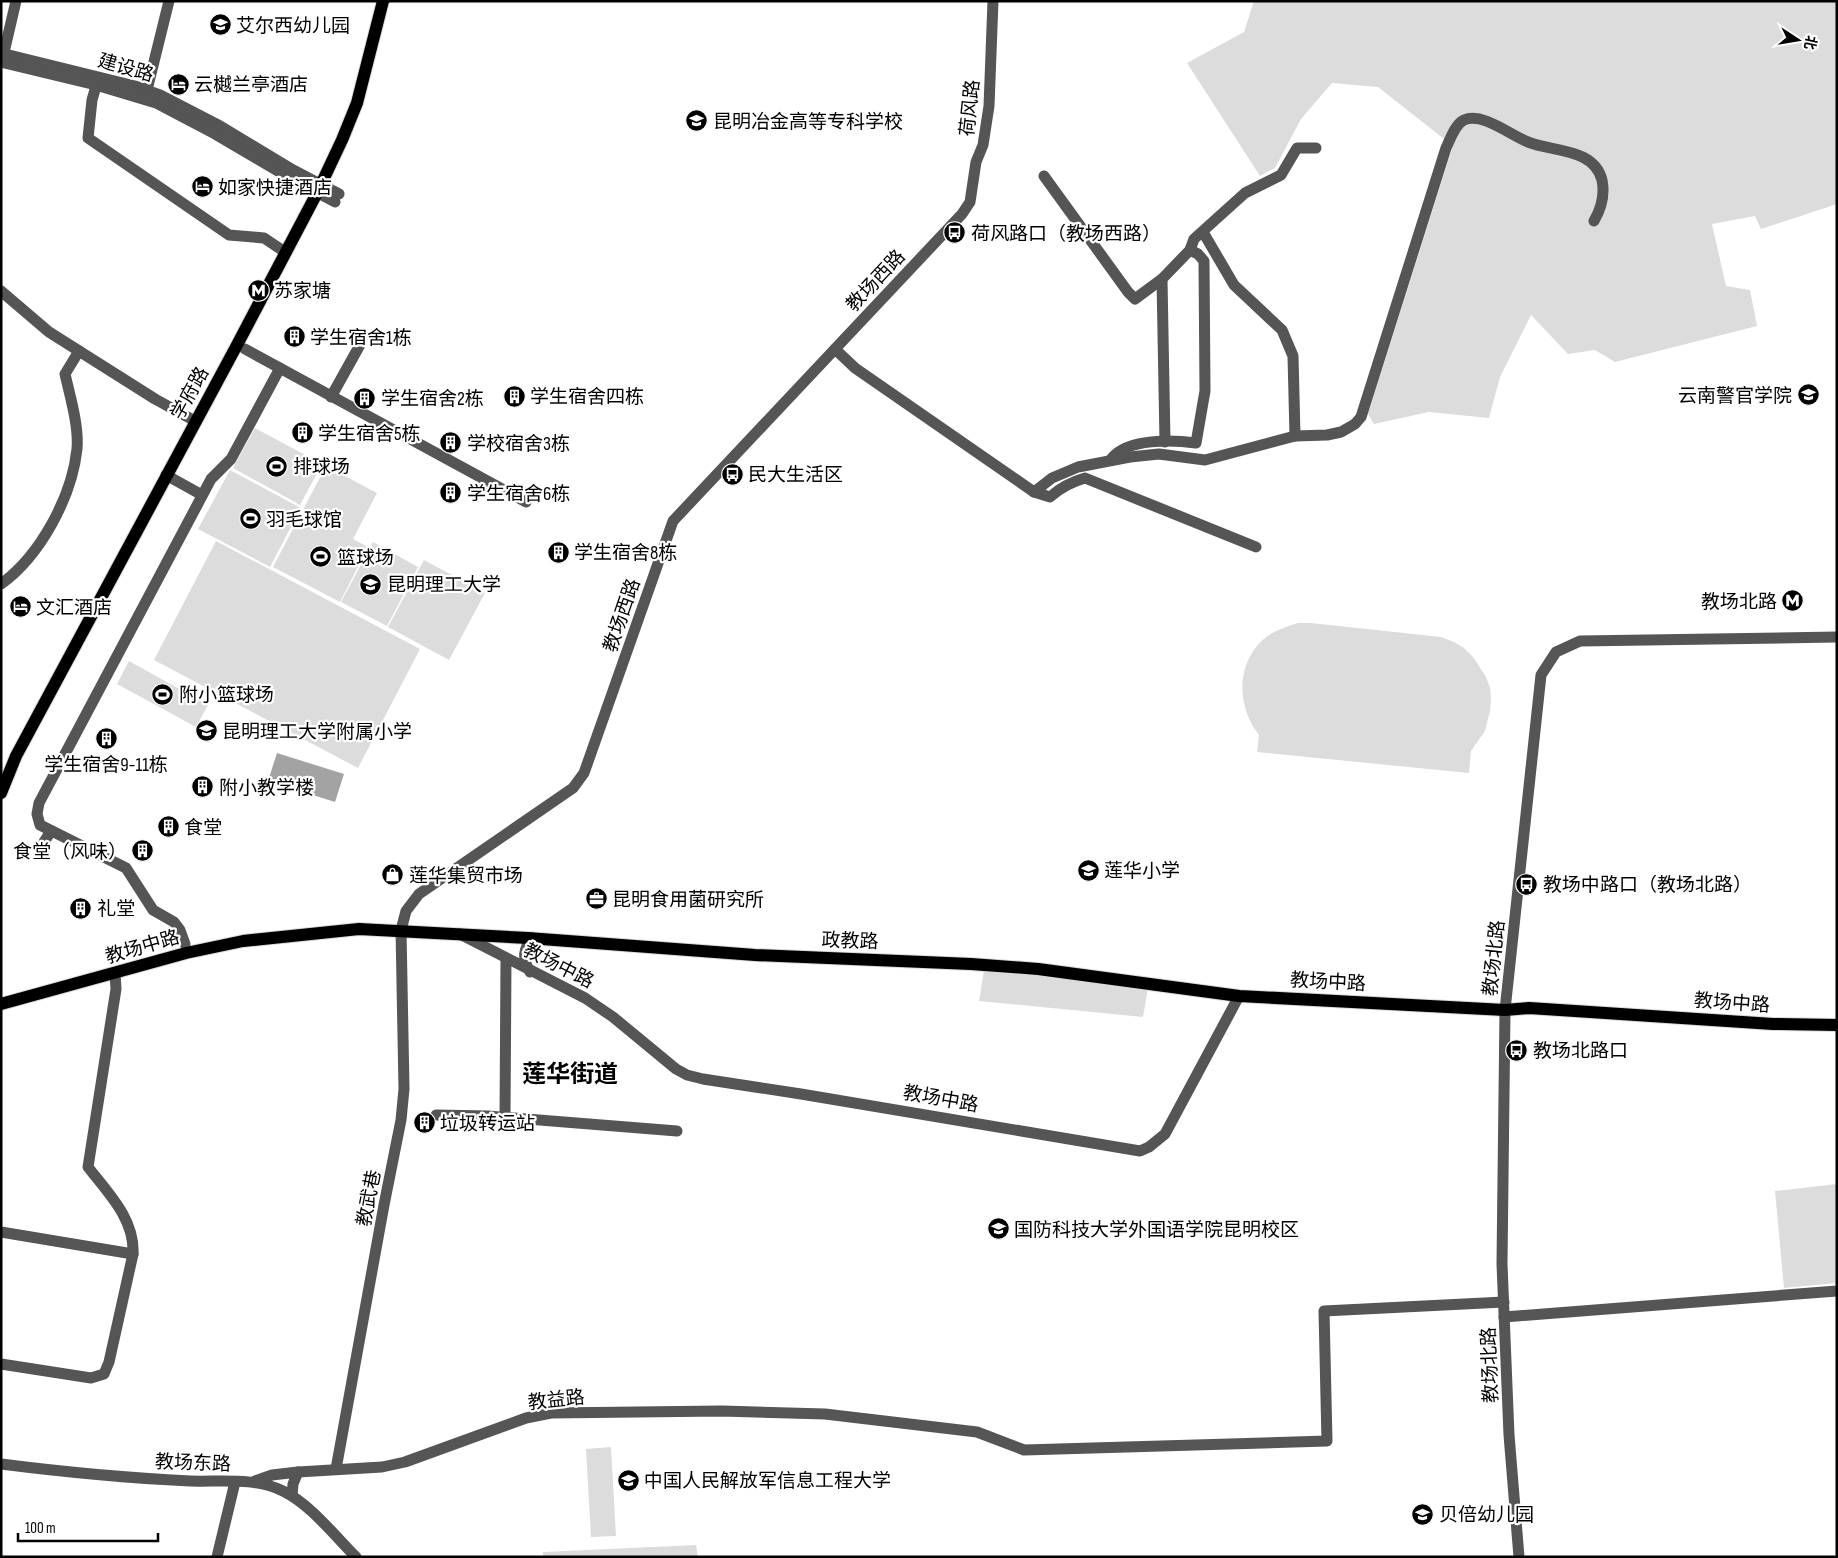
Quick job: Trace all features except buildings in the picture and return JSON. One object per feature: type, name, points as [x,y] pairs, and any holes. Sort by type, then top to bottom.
[{"type":"main road","name":"学府路","points":[[1,793],[16,756],[237,345],[319,188],[357,103],[383,1]]},
{"type":"main road","name":"教场中路","points":[[1,1004],[186,953],[243,941],[359,929],[458,933]]},
{"type":"main road","name":"政教路","points":[[458,933],[755,955],[970,964],[1018,968],[1239,996]]},
{"type":"main road","name":"教场中路","points":[[1239,996],[1505,1010],[1529,1008],[1773,1024],[1837,1025]]},
{"type":"street","points":[[2,58],[16,1]]},
{"type":"street","points":[[147,90],[169,1]]},
{"type":"street","name":"荷风路","points":[[962,214],[970,202],[976,162],[983,145],[989,106],[993,1]]},
{"type":"street","name":"建设路","points":[[2,58],[97,81],[147,90],[172,100],[319,188]]},
{"type":"street","points":[[97,81],[92,100],[88,138],[229,235],[264,238],[285,252]]},
{"type":"street","name":"建设路","points":[[97,81],[170,109],[337,198]]},
{"type":"street","points":[[1034,492],[1052,478],[1078,467],[1130,456],[1159,454],[1204,460],[1295,436],[1327,435],[1341,432],[1355,424],[1361,417],[1446,148],[1462,120],[1476,118],[1528,142],[1580,156],[1592,162],[1598,170],[1602,182],[1603,197],[1600,211],[1594,221]]},
{"type":"street","points":[[1044,176],[1135,299],[1162,279],[1190,250],[1194,239],[1245,193],[1280,175],[1297,148],[1316,148]]},
{"type":"street","name":"教场西路","points":[[401,930],[406,911],[419,894],[573,788],[580,781],[588,764],[673,521],[962,214]]},
{"type":"street","points":[[1203,232],[1234,285],[1282,330],[1293,356],[1295,436]]},
{"type":"street","points":[[1110,461],[1116,453],[1134,445],[1150,442],[1196,443],[1206,391],[1204,261],[1198,254],[1190,250]]},
{"type":"street","points":[[1162,279],[1165,442]]},
{"type":"street","points":[[1,291],[49,332],[156,399],[195,421]]},
{"type":"street","points":[[331,397],[360,342]]},
{"type":"street","points":[[245,349],[526,502]]},
{"type":"street","points":[[834,349],[855,368],[1034,492],[1050,497],[1072,481],[1085,478],[1256,546]]},
{"type":"street","points":[[1,584],[21,567],[38,547],[56,515],[66,492],[77,448],[72,404],[65,374],[79,351]]},
{"type":"street","points":[[185,944],[180,930],[174,922],[153,910],[126,868],[40,825],[37,814],[39,802],[210,479],[231,458],[280,368]]},
{"type":"street","points":[[166,475],[202,495]]},
{"type":"street","name":"教场北路","points":[[1519,1557],[1509,1436],[1502,1264],[1505,1010],[1541,675],[1556,652],[1580,641],[1837,637]]},
{"type":"street","points":[[44,842],[51,831]]},
{"type":"street","name":"教武巷","points":[[336,1469],[401,1120],[404,1090],[401,930]]},
{"type":"street","name":"教场中路","points":[[458,933],[530,972],[585,998],[614,1017],[676,1069],[687,1075],[1140,1151],[1149,1147],[1164,1134],[1239,996]]},
{"type":"street","points":[[530,972],[525,964],[523,954],[532,938]]},
{"type":"street","points":[[505,1118],[506,959]]},
{"type":"street","points":[[1,1364],[91,1378],[104,1374],[109,1362],[134,1243],[125,1217],[88,1167],[116,989],[115,973]]},
{"type":"street","points":[[436,1115],[505,1118],[677,1131]]},
{"type":"street","points":[[1,1232],[133,1254]]},
{"type":"street","points":[[1504,1317],[1837,1291]]},
{"type":"street","name":"教益路","points":[[253,1482],[272,1476],[298,1472],[382,1467],[405,1462],[526,1418],[551,1414],[722,1411],[826,1414],[977,1432],[1024,1450],[1327,1441],[1324,1310],[1504,1302]]},
{"type":"street","name":"教场东路","points":[[1,1464],[71,1473],[190,1481],[253,1482],[270,1485],[292,1496],[305,1506],[356,1557]]},
{"type":"street","points":[[292,1496],[293,1484],[298,1472]]},
{"type":"street","points":[[217,1557],[235,1482]]},
{"type":"shaded area","points":[[1254,1],[1837,1],[1837,204],[1761,229],[1755,216],[1712,224],[1726,286],[1750,290],[1757,326],[1615,362],[1595,350],[1568,354],[1531,315],[1500,377],[1489,418],[1429,412],[1374,424],[1368,414],[1453,146],[1378,87],[1332,83],[1301,119],[1275,168],[1260,176],[1187,63],[1244,32]]},
{"type":"shaded area","name":"排球场","points":[[255,428],[322,464],[300,505],[233,468]]},
{"type":"shaded area","name":"篮球场","points":[[326,466],[377,493],[353,539],[368,547],[340,602],[273,567]]},
{"type":"shaded area","name":"羽毛球馆","points":[[230,470],[301,508],[270,567],[198,529]]},
{"type":"shaded area","points":[[216,541],[420,649],[358,768],[154,660]]},
{"type":"shaded area","points":[[373,542],[418,567],[387,626],[341,602]]},
{"type":"shaded area","points":[[424,560],[485,593],[449,660],[388,627]]},
{"type":"shaded area","points":[[1298,623],[1441,637],[1464,648],[1474,658],[1486,677],[1491,699],[1485,731],[1471,751],[1469,773],[1257,752],[1259,735],[1251,723],[1243,696],[1245,669],[1250,656],[1269,635],[1279,629]]},
{"type":"shaded area","name":"附小篮球场","points":[[129,661],[208,705],[196,727],[117,684]]},
{"type":"shaded area","points":[[277,753],[344,774],[335,802],[268,781]]},
{"type":"shaded area","points":[[984,971],[1020,971],[1148,988],[1143,1017],[979,1001]]},
{"type":"shaded area","points":[[1837,1184],[1837,1283],[1784,1288],[1775,1191]]},
{"type":"shaded area","points":[[611,1447],[616,1536],[591,1537],[586,1449]]},
{"type":"shaded area","points":[[696,1545],[698,1557],[543,1557],[543,1552]]},
{"type":"place","name":"艾尔西幼儿园","points":[[220,25]]},
{"type":"place","name":"云樾兰亭酒店","points":[[178,84]]},
{"type":"place","name":"昆明冶金高等专科学校","points":[[697,121]]},
{"type":"place","name":"如家快捷酒店","points":[[202,187]]},
{"type":"place","name":"荷风路口（教场西路）","points":[[955,233]]},
{"type":"place","name":"苏家塘","points":[[258,290]]},
{"type":"place","name":"学生宿舍1栋","points":[[294,337]]},
{"type":"place","name":"云南警官学院","points":[[1808,395]]},
{"type":"place","name":"学生宿舍四栋","points":[[514,396]]},
{"type":"place","name":"学生宿舍2栋","points":[[365,398]]},
{"type":"place","name":"学生宿舍5栋","points":[[302,433]]},
{"type":"place","name":"学校宿舍3栋","points":[[451,443]]},
{"type":"place","name":"排球场","points":[[277,466]]},
{"type":"place","name":"民大生活区","points":[[732,474]]},
{"type":"place","name":"学生宿舍6栋","points":[[451,493]]},
{"type":"place","name":"羽毛球馆","points":[[250,519]]},
{"type":"place","name":"学生宿舍8栋","points":[[558,552]]},
{"type":"place","name":"篮球场","points":[[321,557]]},
{"type":"place","name":"昆明理工大学","points":[[371,584]]},
{"type":"place","name":"教场北路","points":[[1793,601]]},
{"type":"place","name":"文汇酒店","points":[[20,607]]},
{"type":"place","name":"附小篮球场","points":[[163,694]]},
{"type":"place","name":"昆明理工大学附属小学","points":[[206,731]]},
{"type":"place","name":"学生宿舍9-11栋","points":[[106,738]]},
{"type":"place","name":"附小教学楼","points":[[203,787]]},
{"type":"place","name":"食堂","points":[[168,827]]},
{"type":"place","name":"食堂（风味）","points":[[143,851]]},
{"type":"place","name":"莲华小学","points":[[1088,870]]},
{"type":"place","name":"莲华集贸市场","points":[[393,875]]},
{"type":"place","name":"教场中路口（教场北路）","points":[[1527,884]]},
{"type":"place","name":"昆明食用菌研究所","points":[[596,899]]},
{"type":"place","name":"礼堂","points":[[81,908]]},
{"type":"place","name":"教场北路口","points":[[1517,1050]]},
{"type":"place","name":"垃圾转运站","points":[[424,1123]]},
{"type":"place","name":"国防科技大学外国语学院昆明校区","points":[[998,1229]]},
{"type":"place","name":"中国人民解放军信息工程大学","points":[[628,1480]]},
{"type":"place","name":"贝倍幼儿园","points":[[1423,1514]]},
{"type":"district","name":"莲华街道","points":[[570,1074]]}]
